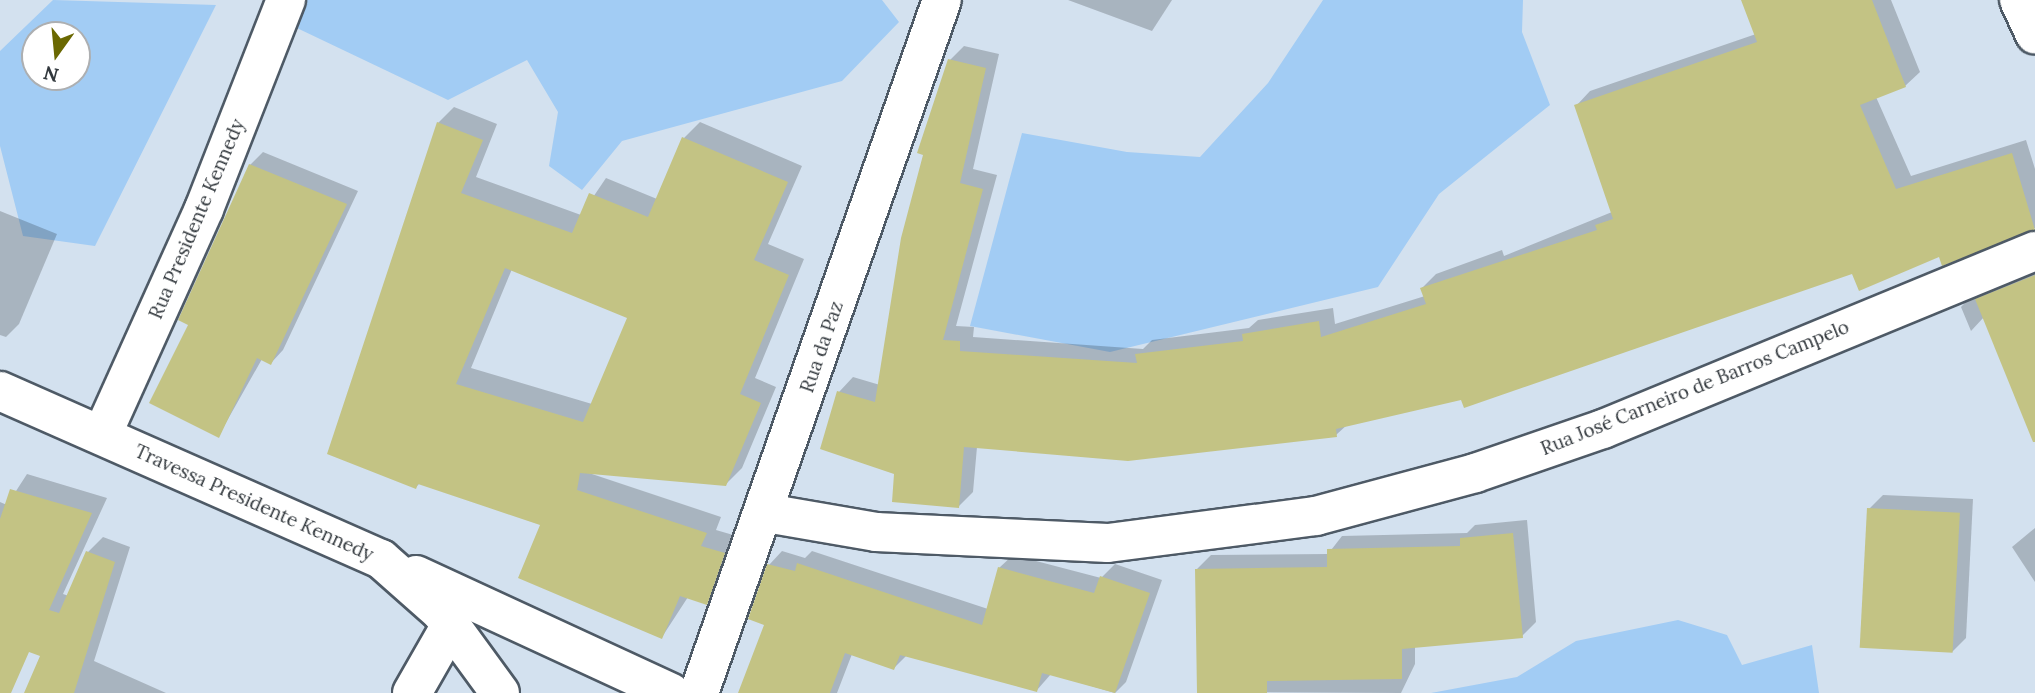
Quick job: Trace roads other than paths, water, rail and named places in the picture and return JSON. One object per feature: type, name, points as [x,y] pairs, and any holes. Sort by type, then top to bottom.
[{"type":"street","name":"Rua Presidente Kennedy","points":[[102,435],[204,209],[286,0]]},
{"type":"street","name":"Rua da Paz","points":[[699,693],[766,513],[942,0]]},
{"type":"street","points":[[2019,0],[2035,35]]},
{"type":"street","name":"Rua José Carneiro de Barros Campelo","points":[[766,513],[876,532],[1108,543],[1316,516],[1475,473],[1603,429],[2035,251]]},
{"type":"street","name":"Travessa Presidente Kennedy","points":[[0,391],[381,559],[452,625],[500,693]]},
{"type":"street","points":[[381,559],[671,693]]},
{"type":"street","points":[[412,693],[452,625]]}]
